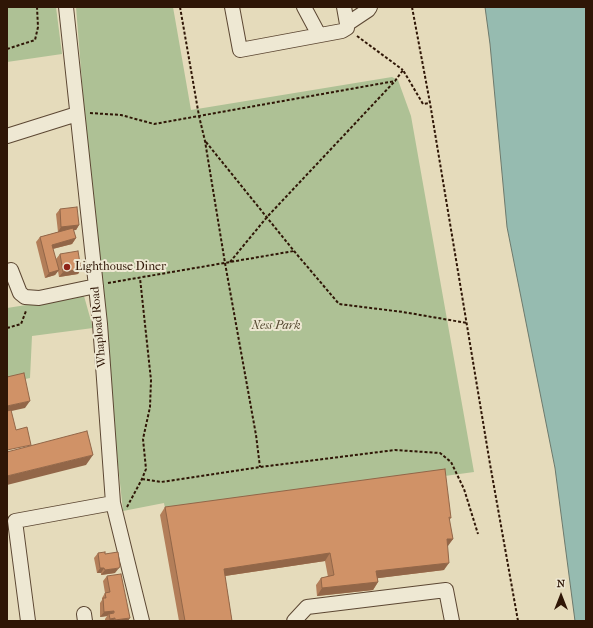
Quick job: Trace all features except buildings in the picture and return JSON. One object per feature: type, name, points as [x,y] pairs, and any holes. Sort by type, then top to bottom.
[{"type":"street","name":"Whapload Road","points":[[66,7],[100,324],[114,508],[142,621]]},
{"type":"street","points":[[232,7],[240,50],[342,30],[370,7]]},
{"type":"street","points":[[304,7],[319,35]]},
{"type":"street","points":[[344,7],[347,26]]},
{"type":"street","points":[[7,136],[77,114]]},
{"type":"street","points":[[11,270],[20,293],[25,297],[39,298],[96,286]]},
{"type":"street","points":[[28,621],[15,521],[114,508]]},
{"type":"street","points":[[294,621],[307,607],[446,590],[452,621]]},
{"type":"path","points":[[7,49],[35,40],[38,27],[37,7]]},
{"type":"path","points":[[180,7],[199,116],[205,141],[256,435],[260,467]]},
{"type":"path","points":[[412,7],[430,103],[490,464],[518,621]]},
{"type":"path","points":[[347,26],[403,70],[423,104],[430,103]]},
{"type":"path","points":[[230,262],[267,217],[395,81],[403,70]]},
{"type":"path","points":[[77,114],[92,113],[121,115],[154,124],[395,81]]},
{"type":"path","points":[[205,141],[339,304],[403,312],[467,323]]},
{"type":"path","points":[[96,286],[294,251]]},
{"type":"path","points":[[114,508],[128,507],[146,469],[143,439],[150,408],[151,380],[140,278]]},
{"type":"path","points":[[7,328],[21,324],[28,304],[39,298]]},
{"type":"path","points":[[142,479],[161,482],[260,467],[396,450],[440,453],[451,462],[464,489],[478,534]]},
{"type":"green space","points":[[7,7],[56,7],[62,54],[7,62]]},
{"type":"green space","name":"Ness Park","points":[[76,7],[173,7],[191,110],[392,77],[398,80],[411,116],[474,472],[166,514],[164,503],[123,511],[114,427],[102,280],[84,108]]},
{"type":"green space","points":[[84,296],[93,328],[32,336],[30,378],[7,383],[7,308]]},
{"type":"water","points":[[485,7],[586,7],[586,621],[575,621],[555,468],[507,227],[490,44]]},
{"type":"place","name":"Lighthouse Diner","points":[[67,267]]}]
